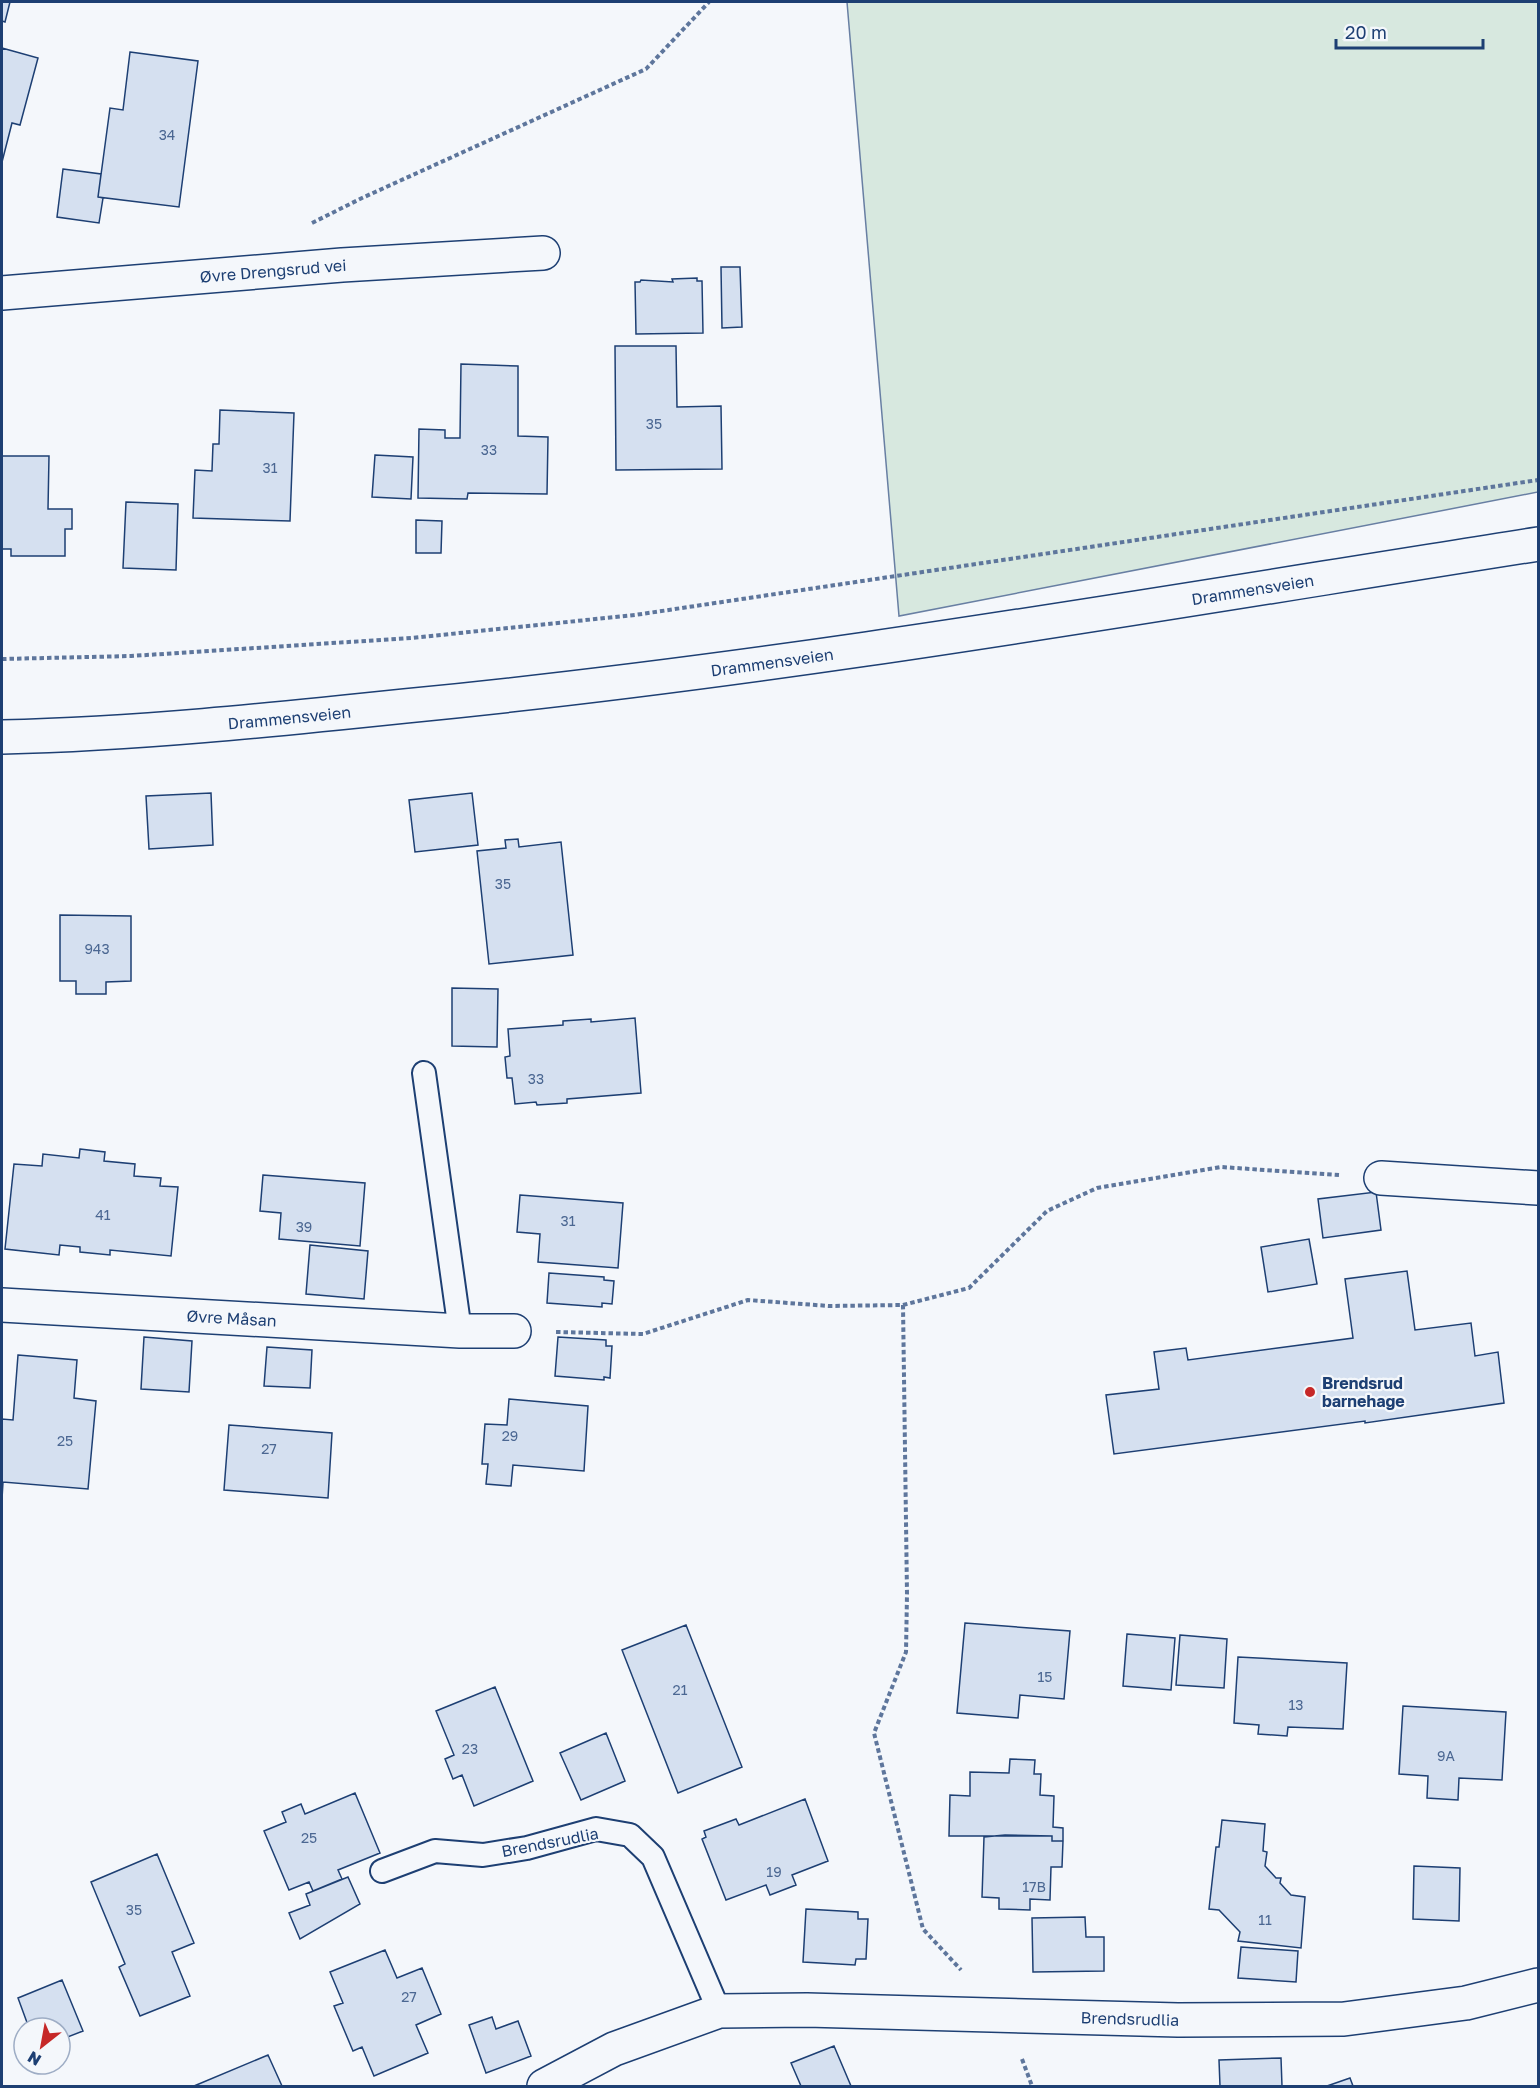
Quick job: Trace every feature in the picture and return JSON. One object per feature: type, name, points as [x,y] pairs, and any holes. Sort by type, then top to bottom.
[{"type":"street","name":"Øvre Drengsrud vei","points":[[2,294],[342,265],[543,253]]},
{"type":"street","name":"Drammensveien","points":[[2,737],[210,724],[556,691],[777,663],[1539,544]]},
{"type":"street","points":[[1381,1178],[1539,1188]]},
{"type":"street","name":"Øvre Måsan","points":[[2,1305],[460,1332],[514,1331]]},
{"type":"street","name":"Brendsrudlia","points":[[544,2086],[614,2049],[719,2011],[807,2010],[1178,2020],[1344,2019],[1466,2003],[1539,1985]]},
{"type":"lane","points":[[424,1073],[460,1332]]},
{"type":"lane","name":"Brendsrudlia","points":[[382,1871],[435,1851],[483,1855],[528,1848],[596,1829],[630,1835],[653,1857],[719,2011]]},
{"type":"path","points":[[310,224],[362,198],[646,69],[709,2]]},
{"type":"path","points":[[2,659],[131,656],[399,639],[635,615],[1539,480]]},
{"type":"path","points":[[514,1331],[643,1334],[748,1300],[829,1306],[903,1305],[969,1288],[1047,1211],[1097,1188],[1221,1167],[1381,1178]]},
{"type":"path","points":[[903,1305],[906,1652],[874,1733],[923,1929],[1005,2016],[1032,2086]]},
{"type":"shaded area","points":[[847,2],[1538,2],[1538,492],[899,616]]},
{"type":"building","points":[[2,2],[10,2],[5,22],[2,21]]},
{"type":"building","points":[[2,48],[38,58],[20,125],[12,123],[2,162]]},
{"type":"building","points":[[130,52],[198,61],[179,207],[98,197],[110,108],[123,110]]},
{"type":"building","points":[[63,169],[101,174],[98,197],[103,198],[99,223],[57,217]]},
{"type":"building","points":[[721,267],[740,267],[742,327],[722,328]]},
{"type":"building","points":[[697,278],[697,281],[702,281],[703,333],[636,334],[635,282],[641,280],[673,282],[672,279]]},
{"type":"building","points":[[615,346],[676,346],[677,407],[721,406],[722,469],[616,470]]},
{"type":"building","points":[[461,364],[518,366],[518,436],[548,437],[547,494],[468,493],[467,499],[418,498],[419,429],[445,430],[445,438],[460,438]]},
{"type":"building","points":[[220,410],[294,413],[290,521],[193,518],[195,470],[212,471],[213,444],[219,444]]},
{"type":"building","points":[[375,455],[413,457],[411,499],[372,497]]},
{"type":"building","points":[[2,456],[49,456],[48,509],[72,509],[72,529],[65,529],[65,556],[11,556],[11,549],[2,549]]},
{"type":"building","points":[[126,502],[178,504],[176,570],[123,568]]},
{"type":"building","points":[[416,520],[442,521],[441,553],[416,553]]},
{"type":"building","points":[[211,793],[213,845],[149,849],[146,796]]},
{"type":"building","points":[[472,793],[478,845],[415,852],[409,800]]},
{"type":"building","points":[[518,839],[519,847],[561,842],[573,955],[489,964],[477,851],[506,848],[505,840]]},
{"type":"building","points":[[60,915],[131,916],[131,981],[106,982],[106,994],[76,994],[76,981],[60,981]]},
{"type":"building","points":[[452,988],[498,989],[497,1047],[452,1046]]},
{"type":"building","points":[[635,1018],[641,1093],[567,1099],[567,1103],[515,1104],[512,1078],[507,1078],[505,1057],[510,1056],[508,1029],[563,1025],[563,1021],[591,1019],[591,1022]]},
{"type":"building","points":[[80,1149],[105,1152],[104,1161],[135,1164],[134,1176],[161,1178],[160,1186],[178,1187],[171,1256],[110,1250],[110,1255],[80,1252],[80,1247],[60,1245],[59,1255],[5,1249],[14,1164],[42,1166],[43,1154],[79,1158]]},
{"type":"building","points":[[263,1175],[365,1183],[360,1246],[279,1239],[281,1213],[260,1211]]},
{"type":"building","points":[[1376,1192],[1381,1230],[1323,1238],[1318,1199]]},
{"type":"building","points":[[520,1195],[623,1203],[618,1268],[538,1262],[540,1234],[517,1232]]},
{"type":"building","points":[[1309,1239],[1317,1284],[1268,1292],[1261,1247]]},
{"type":"building","points":[[310,1245],[368,1251],[364,1299],[306,1294]]},
{"type":"building","points":[[1407,1271],[1415,1330],[1471,1323],[1475,1356],[1498,1352],[1504,1403],[1365,1423],[1365,1421],[1114,1454],[1106,1395],[1159,1389],[1154,1352],[1186,1348],[1188,1360],[1353,1338],[1345,1279]]},
{"type":"building","points":[[549,1273],[604,1277],[604,1280],[614,1281],[612,1304],[602,1303],[602,1307],[547,1303]]},
{"type":"building","points":[[144,1337],[192,1341],[189,1392],[141,1389]]},
{"type":"building","points":[[558,1337],[606,1340],[606,1346],[612,1346],[610,1378],[604,1377],[604,1380],[555,1376]]},
{"type":"building","points":[[267,1347],[312,1350],[310,1388],[264,1386]]},
{"type":"building","points":[[18,1355],[77,1360],[74,1398],[96,1401],[88,1489],[3,1482],[2,1499],[2,1419],[13,1420]]},
{"type":"building","points":[[509,1399],[588,1406],[584,1471],[513,1465],[511,1486],[486,1484],[488,1464],[482,1464],[485,1424],[507,1425]]},
{"type":"building","points":[[229,1425],[332,1433],[328,1498],[224,1490]]},
{"type":"building","points":[[965,1623],[1070,1631],[1064,1699],[1020,1695],[1018,1718],[957,1713]]},
{"type":"building","points":[[686,1625],[742,1767],[678,1793],[622,1650]]},
{"type":"building","points":[[1127,1634],[1175,1638],[1171,1690],[1123,1686]]},
{"type":"building","points":[[1180,1635],[1227,1639],[1224,1688],[1176,1685]]},
{"type":"building","points":[[1238,1657],[1347,1663],[1343,1729],[1288,1727],[1287,1736],[1258,1734],[1259,1725],[1234,1723]]},
{"type":"building","points":[[495,1687],[533,1781],[474,1806],[462,1775],[453,1779],[445,1759],[454,1755],[436,1711]]},
{"type":"building","points":[[1403,1706],[1506,1712],[1502,1780],[1459,1778],[1458,1800],[1427,1798],[1428,1776],[1399,1774]]},
{"type":"building","points":[[606,1733],[625,1781],[581,1800],[560,1753]]},
{"type":"building","points":[[1010,1759],[1035,1760],[1034,1774],[1041,1774],[1040,1795],[1054,1796],[1053,1827],[1063,1828],[1063,1841],[1052,1841],[1052,1836],[949,1836],[950,1795],[970,1796],[970,1772],[1009,1773]]},
{"type":"building","points":[[355,1793],[380,1853],[338,1870],[342,1879],[313,1891],[309,1882],[289,1890],[264,1831],[286,1822],[282,1812],[301,1804],[305,1814]]},
{"type":"building","points":[[805,1799],[828,1861],[792,1875],[796,1885],[770,1895],[766,1885],[726,1900],[702,1839],[706,1837],[704,1831],[736,1819],[739,1825]]},
{"type":"building","points":[[1222,1820],[1265,1824],[1263,1851],[1267,1852],[1265,1866],[1276,1878],[1281,1878],[1280,1883],[1291,1895],[1305,1897],[1301,1948],[1238,1941],[1240,1932],[1219,1910],[1209,1909],[1216,1847],[1219,1847]]},
{"type":"building","points":[[1052,1836],[1052,1841],[1063,1841],[1062,1867],[1051,1867],[1050,1900],[1030,1899],[1030,1910],[999,1909],[999,1898],[982,1897],[984,1837]]},
{"type":"building","points":[[157,1854],[194,1943],[172,1952],[190,1996],[140,2016],[119,1967],[125,1964],[91,1882]]},
{"type":"building","points":[[1414,1866],[1460,1868],[1459,1921],[1413,1919]]},
{"type":"building","points":[[348,1877],[360,1904],[300,1939],[289,1913],[310,1905],[306,1894]]},
{"type":"building","points":[[806,1909],[858,1912],[858,1919],[868,1919],[866,1959],[856,1959],[855,1965],[803,1962]]},
{"type":"building","points":[[1085,1917],[1086,1937],[1104,1937],[1104,1971],[1033,1972],[1032,1918]]},
{"type":"building","points":[[1241,1947],[1298,1951],[1296,1982],[1238,1978]]},
{"type":"building","points":[[385,1950],[397,1978],[422,1968],[441,2014],[416,2025],[428,2053],[374,2076],[362,2047],[353,2051],[334,2006],[343,2003],[330,1972]]},
{"type":"building","points":[[62,1980],[83,2031],[72,2035],[72,2016],[25,2016],[18,1998]]},
{"type":"building","points":[[492,2017],[496,2029],[518,2021],[531,2056],[486,2073],[469,2025]]},
{"type":"building","points":[[834,2046],[851,2086],[801,2086],[791,2063]]},
{"type":"building","points":[[268,2055],[282,2086],[194,2086]]},
{"type":"building","points":[[1281,2058],[1282,2086],[1220,2086],[1219,2060]]},
{"type":"building","points":[[1350,2078],[1353,2086],[1327,2086]]},
{"type":"place","name":"Brendsrud barnehage","points":[[1310,1392]]}]
